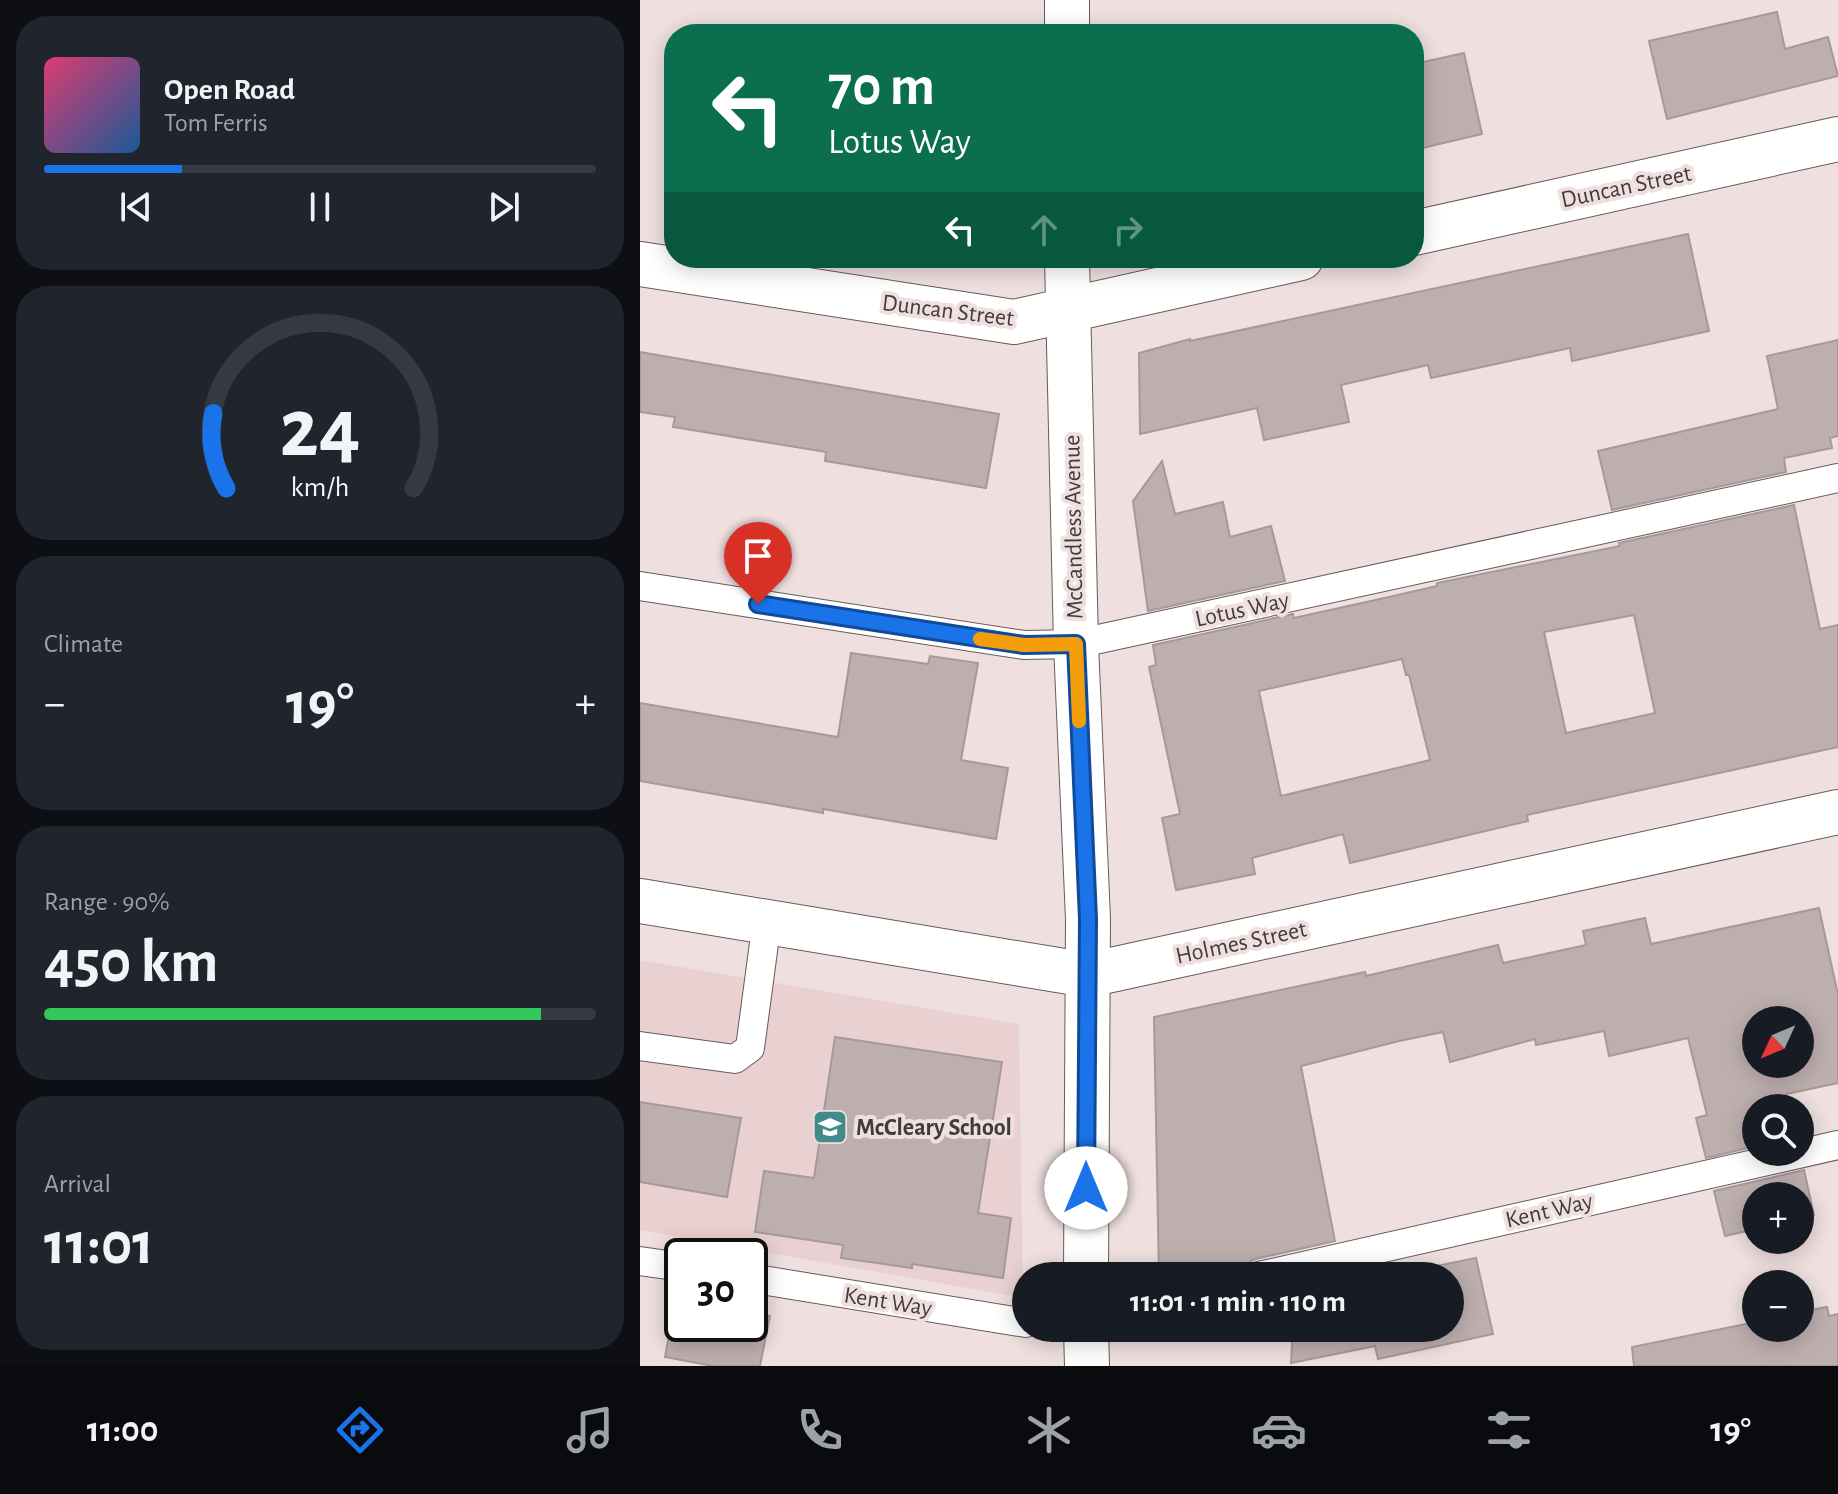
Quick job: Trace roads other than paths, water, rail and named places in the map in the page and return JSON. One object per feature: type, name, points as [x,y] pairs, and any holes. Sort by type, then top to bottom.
[{"type":"street","points":[[1067,0],[1067,24]]},
{"type":"street","name":"Duncan Street","points":[[1424,231],[1838,139]]},
{"type":"street","name":"Duncan Street","points":[[640,264],[664,268]]},
{"type":"street","name":"Duncan Street","points":[[666,268],[1014,322],[1258,268]]},
{"type":"street","name":"McCandless Avenue","points":[[1067,268],[1088,975],[1086,1262]]},
{"type":"street","name":"Holmes Street","points":[[640,901],[1088,975],[1838,812]]},
{"type":"street","points":[[1086,1342],[1087,1366]]},
{"type":"lane","name":"Lotus Way","points":[[640,586],[1024,645],[1076,644],[1838,478]]},
{"type":"lane","points":[[640,1046],[735,1059],[750,1048],[767,921]]},
{"type":"lane","name":"Kent Way","points":[[1321,1262],[1838,1145]]},
{"type":"lane","points":[[640,1261],[664,1264]]},
{"type":"lane","name":"Kent Way","points":[[768,1281],[1012,1321]]},
{"type":"place","name":"McCleary School","points":[[830,1127]]}]
